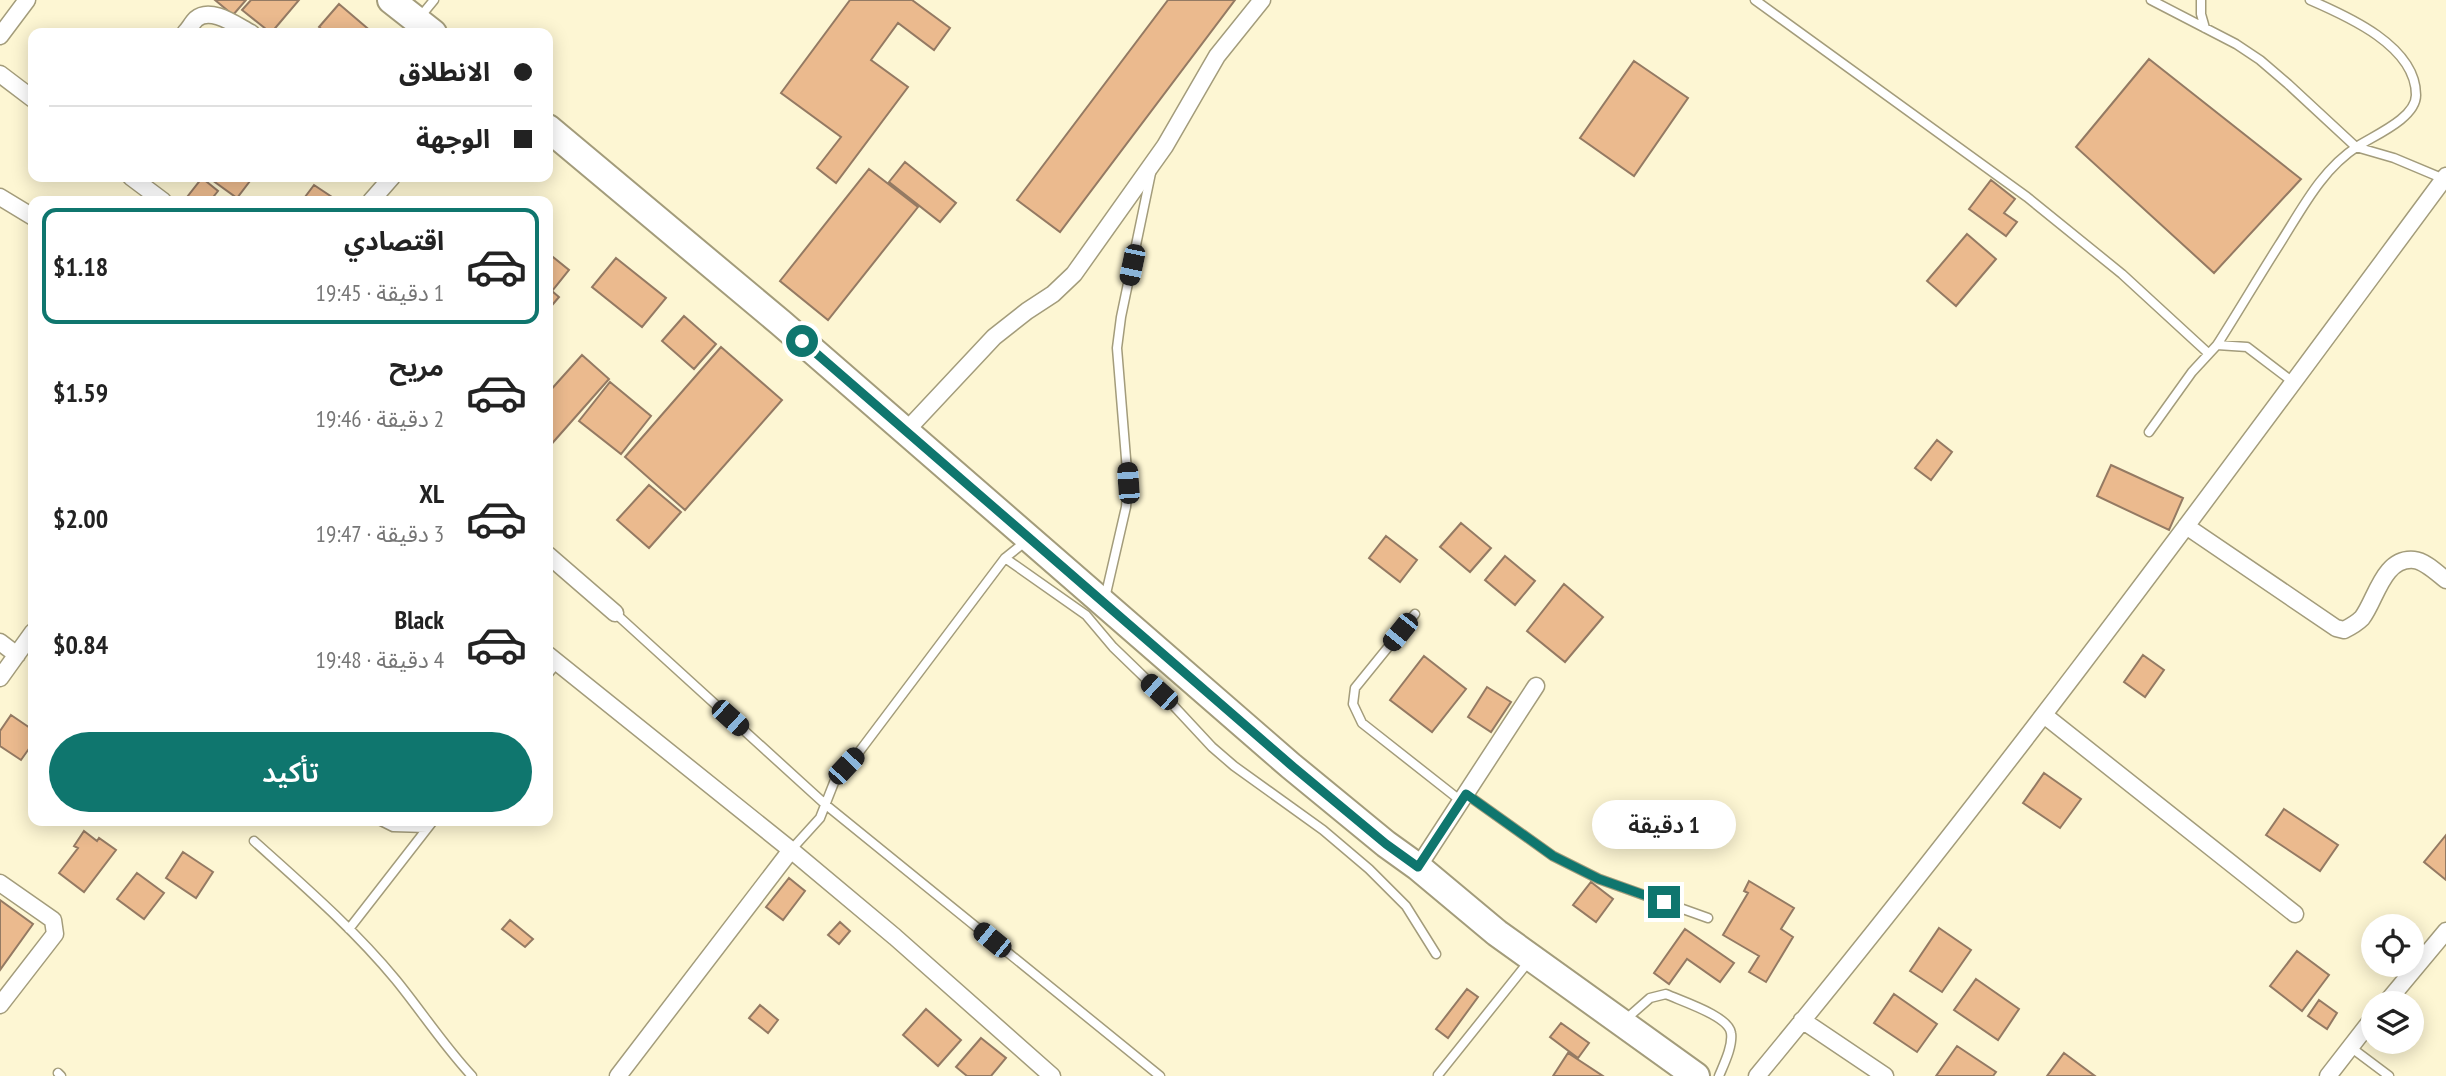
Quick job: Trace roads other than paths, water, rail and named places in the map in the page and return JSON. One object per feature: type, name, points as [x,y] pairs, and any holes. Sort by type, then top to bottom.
[{"type":"main road","points":[[391,0],[428,18]]},
{"type":"main road","points":[[553,132],[750,296],[1300,773],[1497,933],[1696,1076]]},
{"type":"street","points":[[0,36],[27,0]]},
{"type":"street","points":[[905,432],[993,337],[1053,294],[1074,274],[1154,161],[1217,56],[1262,0]]},
{"type":"street","points":[[190,28],[198,17],[209,15],[241,28]]},
{"type":"street","points":[[0,74],[28,95]]},
{"type":"street","points":[[1756,1076],[1964,819],[2044,715],[2445,178]]},
{"type":"street","points":[[138,182],[156,196]]},
{"type":"street","points":[[375,196],[388,182]]},
{"type":"street","points":[[0,197],[28,214]]},
{"type":"street","points":[[2186,527],[2336,628],[2344,630],[2361,619],[2389,570],[2399,562],[2414,560],[2446,580]]},
{"type":"street","points":[[553,559],[615,613]]},
{"type":"street","points":[[0,678],[28,639]]},
{"type":"street","points":[[0,642],[17,654]]},
{"type":"street","points":[[553,666],[791,850],[895,937],[1052,1076]]},
{"type":"street","points":[[1418,867],[1536,686]]},
{"type":"street","points":[[2044,715],[2295,914]]},
{"type":"street","points":[[618,1076],[791,850]]},
{"type":"street","points":[[0,883],[52,920],[55,928],[55,934],[0,1005]]},
{"type":"street","points":[[2396,991],[2446,932]]},
{"type":"street","points":[[1801,1020],[1885,1076]]},
{"type":"street","points":[[2328,1076],[2361,1032]]},
{"type":"lane","points":[[1755,0],[2027,197],[2122,274],[2208,353]]},
{"type":"lane","points":[[2151,0],[2236,44],[2260,60],[2356,147],[2395,158],[2445,178]]},
{"type":"lane","points":[[2201,0],[2204,28]]},
{"type":"lane","points":[[2149,432],[2208,353],[2217,345],[2305,201],[2333,165],[2356,147],[2401,120],[2413,107],[2416,96],[2411,73],[2392,47],[2375,32],[2310,0]]},
{"type":"lane","points":[[1104,601],[1126,508],[1128,483],[1117,348],[1154,161]]},
{"type":"lane","points":[[2217,345],[2247,347],[2293,382]]},
{"type":"lane","points":[[791,850],[820,818],[835,780],[1005,558],[1029,538]]},
{"type":"lane","points":[[1005,558],[1086,615],[1113,647],[1212,747],[1323,830],[1378,877],[1406,906],[1436,954]]},
{"type":"lane","points":[[615,613],[826,805],[1160,1076]]},
{"type":"lane","points":[[1415,614],[1355,688],[1353,704],[1362,723],[1464,797],[1553,856],[1599,879],[1707,918]]},
{"type":"lane","points":[[391,826],[412,826]]},
{"type":"lane","points":[[349,929],[429,826]]},
{"type":"lane","points":[[254,841],[349,929],[396,980],[449,1051],[472,1076]]},
{"type":"lane","points":[[1438,1075],[1532,957]]},
{"type":"lane","points":[[1623,1022],[1650,999],[1666,994],[1724,1021],[1731,1032],[1729,1048],[1719,1076]]},
{"type":"lane","points":[[2349,1046],[2389,1076]]}]
